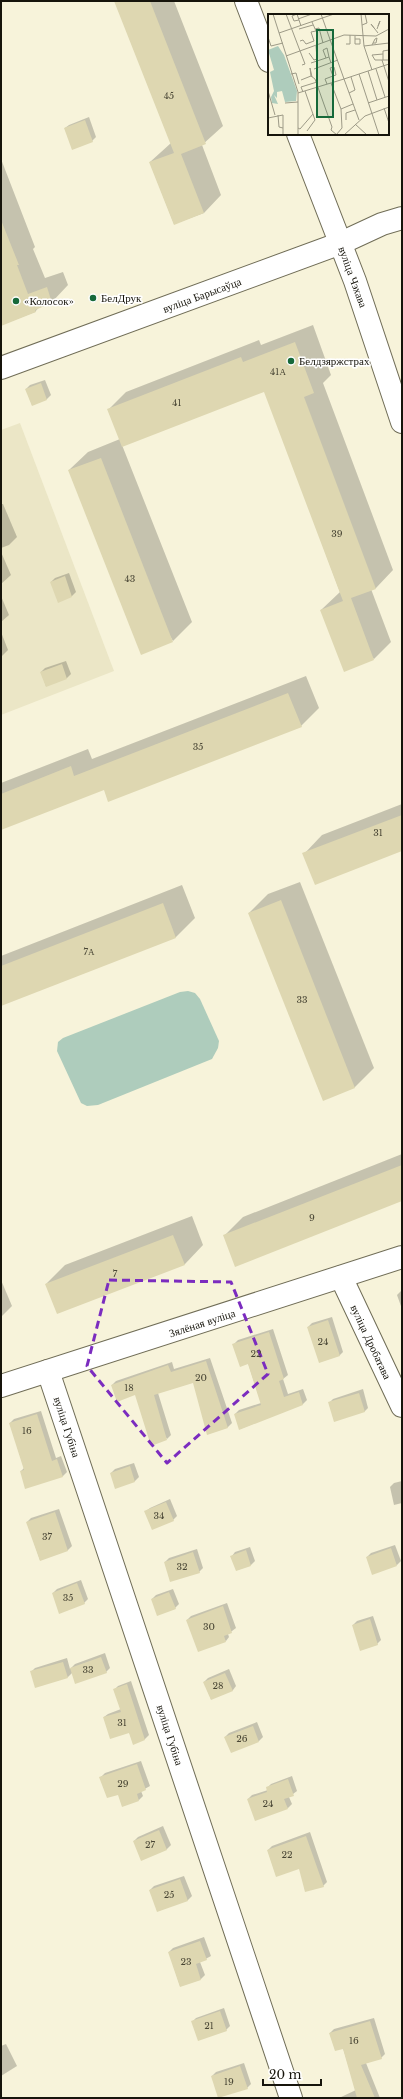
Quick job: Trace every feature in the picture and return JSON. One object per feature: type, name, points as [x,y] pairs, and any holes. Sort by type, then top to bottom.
[{"type":"street","points":[[246,1],[268,58]]},
{"type":"street","name":"вуліца Чэхава","points":[[298,135],[341,243],[402,422]]},
{"type":"street","name":"вуліца Барысаўца","points":[[1,368],[341,243],[382,224],[402,218]]},
{"type":"street","name":"Зялёная вуліца","points":[[1,1386],[402,1257]]},
{"type":"street","name":"вуліца Дробатава","points":[[341,1277],[402,1406]]},
{"type":"street","name":"вуліца Губіна","points":[[48,1371],[291,2098]]},
{"type":"highlighted area","points":[[109,1280],[231,1282],[268,1374],[167,1463],[87,1366]]},
{"type":"shaded area","points":[[20,423],[114,671],[1,715],[1,430]]},
{"type":"green space","points":[[188,991],[195,993],[200,999],[219,1041],[218,1048],[212,1059],[98,1105],[87,1106],[81,1103],[57,1051],[58,1042],[63,1038],[180,992]]},
{"type":"building","points":[[114,1],[150,1],[206,144],[181,154],[204,213],[174,225],[149,162],[174,153]]},
{"type":"building","points":[[85,120],[93,142],[72,150],[64,128]]},
{"type":"building","points":[[1,220],[19,265],[17,265],[28,294],[47,287],[52,303],[35,310],[36,312],[1,326]]},
{"type":"building","points":[[295,342],[314,393],[304,397],[376,589],[351,598],[374,660],[344,672],[320,610],[343,601],[264,392],[122,447],[107,409],[241,357],[243,362]]},
{"type":"building","points":[[41,383],[47,400],[32,406],[25,389]]},
{"type":"building","points":[[101,458],[173,642],[141,655],[68,470]]},
{"type":"building","points":[[65,576],[72,597],[58,603],[50,582]]},
{"type":"building","points":[[62,664],[67,679],[46,687],[40,672]]},
{"type":"building","points":[[288,693],[302,727],[108,802],[104,790],[1,830],[1,794],[71,766],[74,776]]},
{"type":"building","points":[[402,815],[402,851],[315,885],[302,853]]},
{"type":"building","points":[[281,900],[355,1088],[323,1101],[248,913]]},
{"type":"building","points":[[163,903],[176,938],[1,1006],[1,966]]},
{"type":"building","points":[[402,1165],[402,1201],[235,1267],[223,1235]]},
{"type":"building","points":[[173,1235],[185,1265],[57,1314],[45,1284]]},
{"type":"building","points":[[328,1320],[340,1356],[319,1363],[307,1327]]},
{"type":"building","points":[[269,1332],[284,1379],[279,1381],[284,1397],[299,1392],[303,1405],[239,1430],[234,1414],[261,1405],[248,1364],[240,1367],[232,1344]]},
{"type":"building","points":[[206,1361],[228,1428],[207,1435],[193,1383],[154,1395],[167,1440],[151,1446],[135,1395],[117,1402],[111,1385],[168,1365],[171,1372]]},
{"type":"building","points":[[359,1393],[365,1412],[334,1422],[328,1402]]},
{"type":"building","points":[[37,1414],[52,1461],[57,1459],[63,1477],[25,1489],[20,1471],[24,1470],[9,1423]]},
{"type":"building","points":[[130,1466],[135,1482],[115,1489],[110,1473]]},
{"type":"building","points":[[166,1502],[174,1521],[152,1530],[144,1511]]},
{"type":"building","points":[[55,1512],[68,1551],[40,1561],[26,1522]]},
{"type":"building","points":[[391,1548],[397,1566],[372,1575],[366,1557]]},
{"type":"building","points":[[246,1550],[251,1566],[236,1571],[230,1556]]},
{"type":"building","points":[[193,1552],[200,1573],[170,1582],[164,1562]]},
{"type":"building","points":[[77,1583],[85,1604],[59,1614],[52,1593]]},
{"type":"building","points":[[169,1592],[176,1609],[157,1616],[151,1599]]},
{"type":"building","points":[[223,1606],[232,1633],[224,1636],[226,1642],[198,1652],[186,1620]]},
{"type":"building","points":[[370,1619],[378,1645],[360,1651],[352,1625]]},
{"type":"building","points":[[101,1657],[107,1673],[75,1684],[70,1668]]},
{"type":"building","points":[[63,1662],[68,1678],[35,1688],[30,1671]]},
{"type":"building","points":[[225,1673],[233,1691],[211,1700],[203,1682]]},
{"type":"building","points":[[127,1684],[145,1740],[133,1745],[129,1733],[110,1739],[103,1717],[121,1712],[113,1689]]},
{"type":"building","points":[[253,1726],[259,1742],[231,1753],[224,1737]]},
{"type":"building","points":[[137,1764],[146,1790],[137,1794],[139,1801],[122,1807],[118,1795],[107,1798],[99,1777]]},
{"type":"building","points":[[288,1779],[294,1796],[284,1799],[288,1809],[255,1821],[247,1799],[267,1792],[266,1787]]},
{"type":"building","points":[[159,1830],[167,1850],[141,1861],[133,1841]]},
{"type":"building","points":[[306,1836],[324,1887],[305,1892],[299,1869],[276,1877],[267,1850]]},
{"type":"building","points":[[180,1879],[188,1901],[157,1912],[149,1890]]},
{"type":"building","points":[[200,1941],[207,1960],[196,1964],[201,1980],[180,1987],[168,1952]]},
{"type":"building","points":[[220,2011],[227,2031],[198,2041],[191,2021]]},
{"type":"building","points":[[370,2021],[382,2059],[361,2065],[375,2098],[357,2098],[343,2049],[335,2051],[329,2033]]},
{"type":"building","points":[[240,2066],[248,2089],[218,2098],[211,2076]]},
{"type":"place","name":"БелДрук","points":[[93,298]]},
{"type":"place","name":"«Колосок»","points":[[16,301]]},
{"type":"place","name":"Белдзяржстрах","points":[[291,361]]}]
